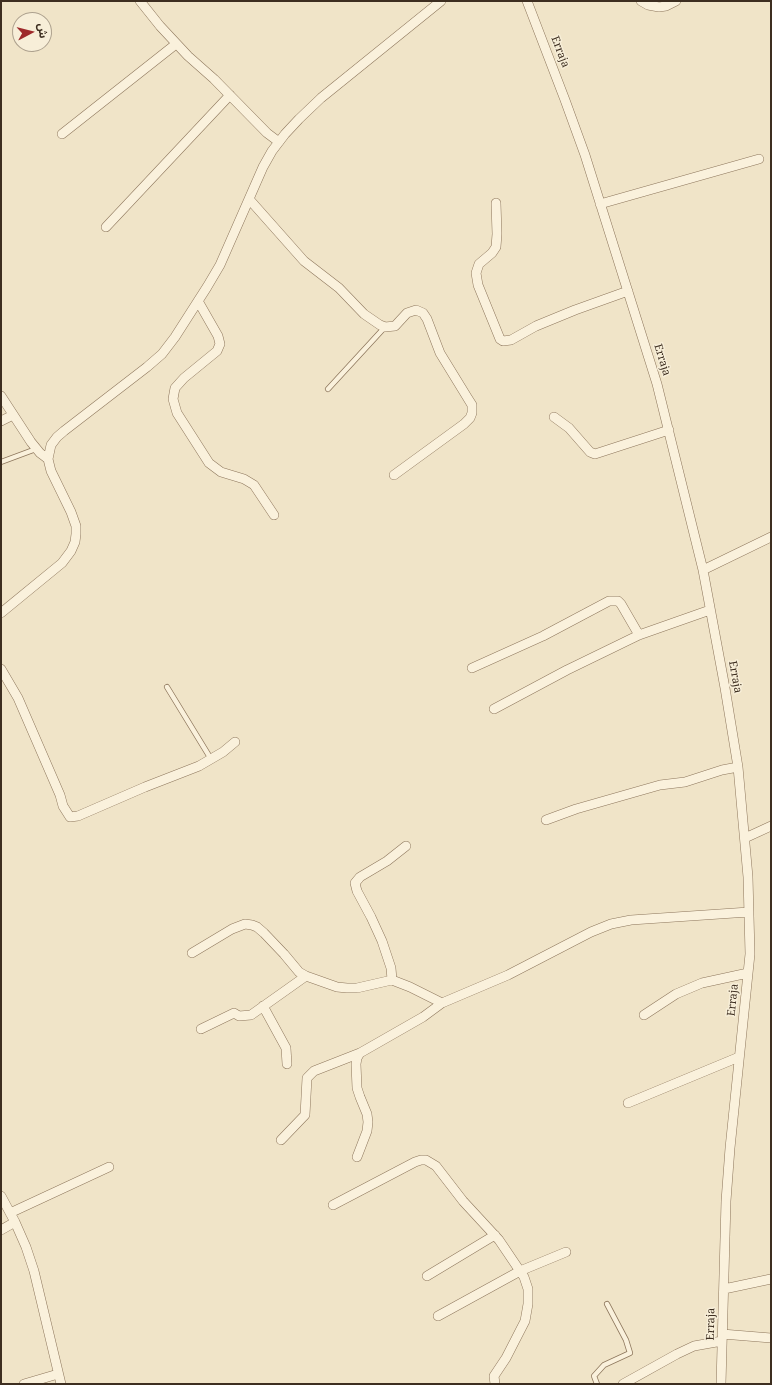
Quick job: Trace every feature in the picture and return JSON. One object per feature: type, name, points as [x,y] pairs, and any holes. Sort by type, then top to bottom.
[{"type":"street","points":[[140,1],[176,44],[278,142]]},
{"type":"street","points":[[1,613],[62,563],[75,542],[76,526],[71,512],[54,479],[48,460],[51,445],[57,437],[132,380],[162,354],[175,337],[220,265],[263,167],[278,142],[321,98],[441,1]]},
{"type":"street","name":"Erraja","points":[[527,1],[566,100],[655,378],[703,570],[726,688],[738,767],[750,912],[750,954],[727,1186],[721,1384]]},
{"type":"street","points":[[641,1],[648,5],[659,7],[666,6],[676,1]]},
{"type":"street","points":[[62,134],[176,44]]},
{"type":"street","points":[[106,227],[230,95]]},
{"type":"street","points":[[600,204],[760,159]]},
{"type":"street","points":[[249,199],[304,261],[339,288],[364,314],[380,325],[386,327],[395,326],[407,313],[416,310],[423,313],[427,319],[440,353],[472,405],[472,412],[470,418],[464,424],[394,475]]},
{"type":"street","points":[[496,203],[496,247],[479,264],[476,273],[478,285],[500,339],[503,341],[511,340],[536,326],[575,310],[628,291]]},
{"type":"street","points":[[198,301],[218,336],[220,344],[217,351],[184,378],[175,388],[173,399],[177,413],[210,463],[221,472],[244,479],[254,485],[274,515]]},
{"type":"street","points":[[1,396],[36,449],[48,460]]},
{"type":"street","points":[[1,421],[13,415]]},
{"type":"street","points":[[554,417],[569,428],[590,452],[595,454],[669,430]]},
{"type":"street","points":[[703,570],[771,537]]},
{"type":"street","points":[[472,668],[537,639],[609,601],[618,601],[639,635]]},
{"type":"street","points":[[494,709],[567,670],[639,635],[710,610]]},
{"type":"street","points":[[1,669],[18,698],[60,794],[63,806],[70,817],[78,816],[145,787],[199,766],[235,742]]},
{"type":"street","points":[[546,820],[576,809],[660,785],[685,782],[738,767]]},
{"type":"street","points":[[745,838],[771,826]]},
{"type":"street","points":[[392,980],[391,968],[382,941],[357,891],[355,883],[360,877],[387,861],[406,846]]},
{"type":"street","points":[[281,1140],[305,1115],[307,1078],[314,1071],[360,1053],[423,1017],[442,1003],[508,975],[591,932],[611,924],[632,920],[750,912]]},
{"type":"street","points":[[192,953],[232,929],[245,924],[252,925],[264,933],[299,972],[306,976],[337,987],[347,988],[357,988],[392,980],[442,1003]]},
{"type":"street","points":[[644,1015],[676,994],[702,983],[748,973]]},
{"type":"street","points":[[200,1030],[234,1013],[240,1016],[251,1015],[306,976]]},
{"type":"street","points":[[263,1006],[286,1048],[287,1064]]},
{"type":"street","points":[[357,1157],[367,1131],[368,1122],[367,1114],[357,1088],[356,1064],[360,1053]]},
{"type":"street","points":[[628,1103],[739,1057]]},
{"type":"street","points":[[334,1205],[415,1162],[426,1160],[436,1166],[463,1201],[495,1236],[524,1277],[528,1289],[528,1304],[525,1322],[506,1358],[494,1376],[495,1384]]},
{"type":"street","points":[[10,1213],[109,1167]]},
{"type":"street","points":[[1,1196],[15,1222],[26,1247],[34,1271],[61,1384]]},
{"type":"street","points":[[1,1230],[15,1222]]},
{"type":"street","points":[[428,1276],[495,1236]]},
{"type":"street","points":[[438,1316],[520,1271],[566,1252]]},
{"type":"street","points":[[724,1289],[771,1279]]},
{"type":"street","points":[[622,1384],[683,1351],[722,1337],[771,1338]]},
{"type":"street","points":[[24,1384],[58,1374]]},
{"type":"lane","points":[[328,389],[386,327]]},
{"type":"lane","points":[[1,462],[36,449]]},
{"type":"lane","points":[[167,687],[211,759]]},
{"type":"lane","points":[[597,1384],[594,1376],[604,1366],[630,1353],[626,1340],[607,1304]]}]
